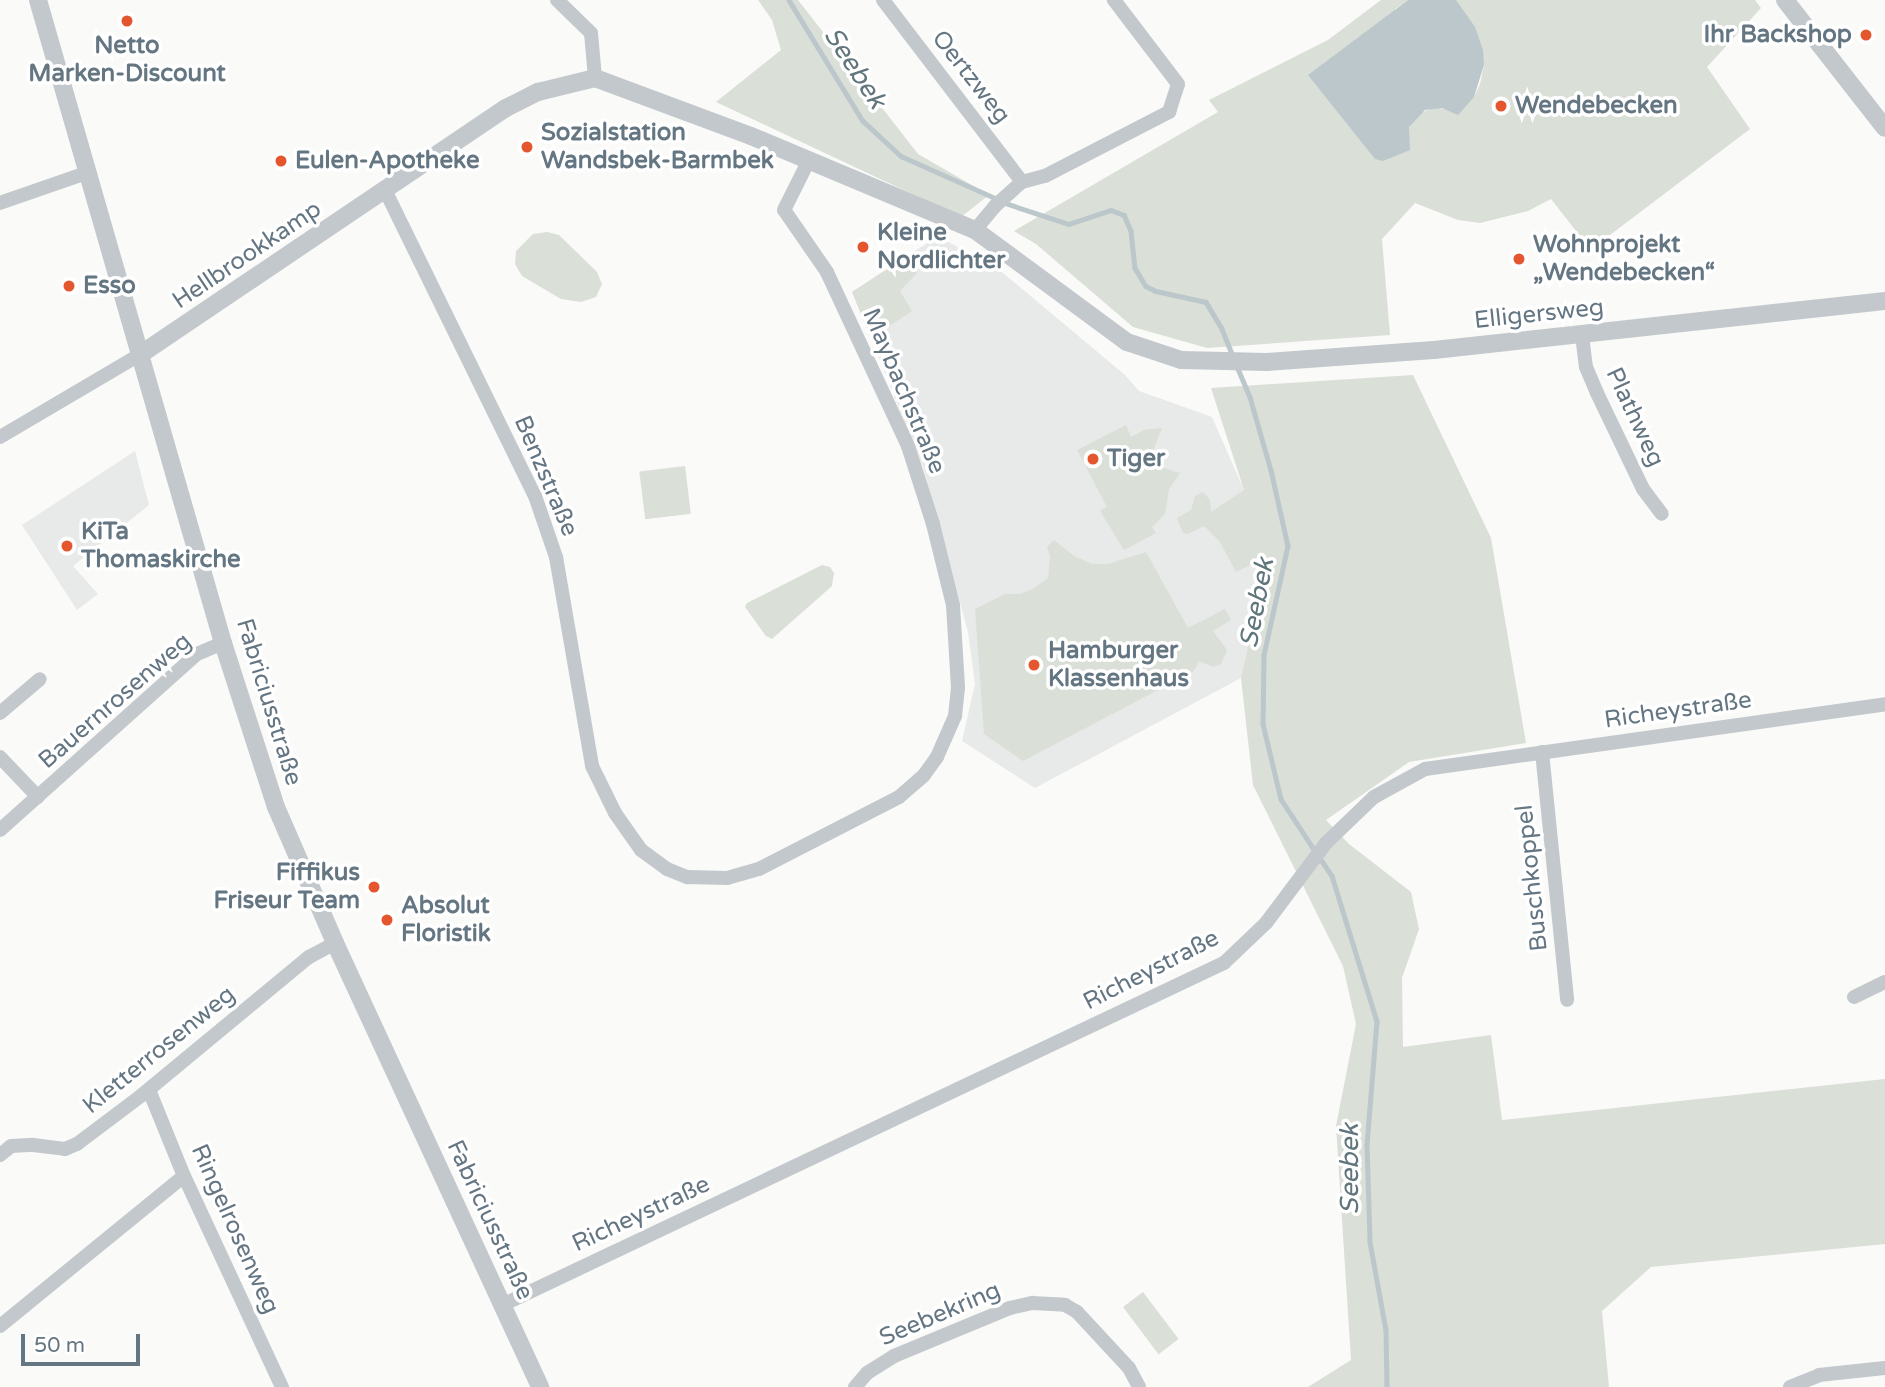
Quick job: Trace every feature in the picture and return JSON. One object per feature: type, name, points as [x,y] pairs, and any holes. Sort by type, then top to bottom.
[{"type":"street","name":"Fabriciusstraße","points":[[38,0],[223,643],[276,807],[335,943],[540,1387]]},
{"type":"street","points":[[557,0],[591,33],[595,78]]},
{"type":"street","name":"Oertzweg","points":[[883,0],[1022,182]]},
{"type":"street","points":[[975,230],[995,206],[1022,182],[1045,176],[1169,111],[1178,84],[1114,0]]},
{"type":"street","points":[[1785,0],[1885,128]]},
{"type":"street","name":"Elligersweg","points":[[595,78],[809,160],[975,230],[1127,342],[1165,357],[1218,363],[1434,350],[1885,301]]},
{"type":"street","name":"Hellbrookkamp","points":[[0,438],[141,354],[506,108],[538,92],[595,78]]},
{"type":"street","name":"Maybachstraße","points":[[627,835],[656,862],[687,877],[727,878],[759,869],[899,797],[924,775],[937,757],[955,716],[958,680],[953,605],[933,524],[908,446],[827,272],[784,209],[809,160]]},
{"type":"street","points":[[0,203],[89,172]]},
{"type":"street","name":"Benzstraße","points":[[385,190],[535,496],[556,557],[592,766],[627,835]]},
{"type":"street","name":"Plathweg","points":[[1581,335],[1586,367],[1593,384],[1643,489],[1661,514]]},
{"type":"street","name":"Bauernrosenweg","points":[[0,831],[197,654],[223,643]]},
{"type":"street","points":[[0,713],[40,679]]},
{"type":"street","name":"Richeystraße","points":[[502,1305],[1224,963],[1266,923],[1322,850],[1374,797],[1425,769],[1885,704]]},
{"type":"street","name":"Buschkoppel","points":[[1542,752],[1567,1000]]},
{"type":"street","name":"Bauernrosenweg","points":[[0,757],[38,797]]},
{"type":"street","name":"Kletterrosenweg","points":[[0,1155],[11,1146],[33,1145],[65,1149],[77,1144],[149,1090],[309,957],[335,943]]},
{"type":"street","points":[[1854,997],[1885,982]]},
{"type":"street","name":"Ringelrosenweg","points":[[149,1090],[184,1176],[282,1387]]},
{"type":"street","points":[[0,1326],[184,1176]]},
{"type":"street","name":"Seebekring","points":[[855,1387],[867,1373],[894,1356],[1010,1308],[1041,1303],[1065,1305],[1077,1312],[1129,1368],[1139,1387]]},
{"type":"street","points":[[1790,1387],[1819,1375],[1885,1368]]},
{"type":"shaded area","points":[[758,0],[798,0],[918,154],[989,195],[961,217],[716,102],[781,50],[772,20]]},
{"type":"shaded area","points":[[1381,0],[1408,0],[1395,9],[1408,143],[1409,127],[1419,114],[1434,107],[1451,110],[1474,97],[1480,84],[1484,65],[1468,19],[1456,0],[1755,0],[1761,8],[1707,67],[1750,129],[1606,238],[1580,236],[1551,199],[1528,211],[1480,223],[1458,220],[1415,203],[1382,239],[1390,335],[1207,348],[1133,327],[1036,244],[1014,231],[1218,112],[1209,100],[1328,40]]},
{"type":"shaded area","points":[[1408,0],[1456,0],[1475,27],[1483,50],[1484,65],[1474,97],[1458,115],[1442,108],[1425,110],[1409,127],[1410,150],[1383,161],[1375,159],[1308,75]]},
{"type":"shaded area","points":[[547,232],[559,235],[597,272],[602,284],[596,297],[581,302],[561,299],[522,276],[515,264],[516,251],[533,234]]},
{"type":"shaded area","points":[[938,236],[1003,273],[1125,375],[1139,391],[1212,417],[1244,490],[1259,552],[1251,633],[1241,678],[1035,788],[962,741],[975,684],[968,632],[923,467],[852,292]]},
{"type":"shaded area","points":[[907,256],[917,273],[900,291],[912,311],[871,338],[852,292]]},
{"type":"shaded area","points":[[1413,375],[1491,538],[1526,743],[1409,762],[1326,820],[1349,844],[1411,892],[1419,929],[1402,978],[1403,1047],[1491,1035],[1502,1120],[1885,1079],[1885,1244],[1651,1267],[1602,1311],[1609,1387],[1308,1387],[1351,1360],[1336,1126],[1356,1024],[1343,966],[1253,785],[1241,678],[1251,633],[1259,554],[1252,564],[1236,572],[1220,542],[1204,526],[1188,534],[1183,533],[1177,518],[1191,510],[1195,496],[1203,492],[1210,500],[1211,512],[1244,490],[1211,388]]},
{"type":"shaded area","points":[[1126,425],[1131,437],[1144,430],[1162,428],[1148,463],[1180,473],[1169,489],[1165,514],[1152,527],[1156,533],[1124,550],[1100,511],[1107,507],[1077,450]]},
{"type":"shaded area","name":"KiTa Thomaskirche","points":[[135,451],[149,505],[73,566],[98,594],[77,610],[22,525]]},
{"type":"shaded area","points":[[685,466],[691,514],[645,519],[639,472]]},
{"type":"shaded area","points":[[1054,540],[1074,556],[1092,564],[1108,564],[1146,552],[1188,628],[1225,609],[1231,620],[1213,631],[1227,650],[1221,664],[1213,667],[1199,661],[1194,671],[1023,761],[984,734],[975,609],[1005,594],[1020,594],[1033,589],[1048,578],[1050,556],[1047,547]]},
{"type":"shaded area","points":[[822,565],[830,567],[834,573],[832,586],[772,639],[766,636],[745,607],[747,603]]},
{"type":"shaded area","points":[[1143,1292],[1179,1339],[1159,1354],[1123,1307]]},
{"type":"waterway","name":"Seebek","points":[[789,0],[863,121],[901,156],[997,199]]},
{"type":"waterway","name":"Seebek","points":[[1005,203],[1069,224],[1111,210],[1124,215],[1131,231],[1135,268],[1146,286],[1156,291],[1206,302],[1222,329],[1233,356]]},
{"type":"waterway","name":"Seebek","points":[[1236,364],[1250,397],[1271,470],[1288,546],[1264,655],[1263,724],[1281,799],[1315,851]]},
{"type":"waterway","name":"Seebek","points":[[1320,858],[1332,876],[1377,1021],[1367,1145],[1370,1242],[1386,1330],[1387,1387]]},
{"type":"place","name":"Netto Marken-Discount","points":[[127,21]]},
{"type":"place","name":"Ihr Backshop","points":[[1866,35]]},
{"type":"place","name":"Wendebecken","points":[[1501,106]]},
{"type":"place","name":"Sozialstation Wandsbek-Barmbek","points":[[527,147]]},
{"type":"place","name":"Eulen-Apotheke","points":[[281,161]]},
{"type":"place","name":"Kleine Nordlichter","points":[[863,247]]},
{"type":"place","name":"Wohnprojekt „Wendebecken“","points":[[1519,259]]},
{"type":"place","name":"Esso","points":[[69,286]]},
{"type":"place","name":"Tiger","points":[[1093,459]]},
{"type":"place","name":"KiTa Thomaskirche","points":[[67,546]]},
{"type":"place","name":"Hamburger Klassenhaus","points":[[1034,665]]},
{"type":"place","name":"Fiffikus Friseur Team","points":[[374,887]]},
{"type":"place","name":"Absolut Floristik","points":[[387,920]]}]
